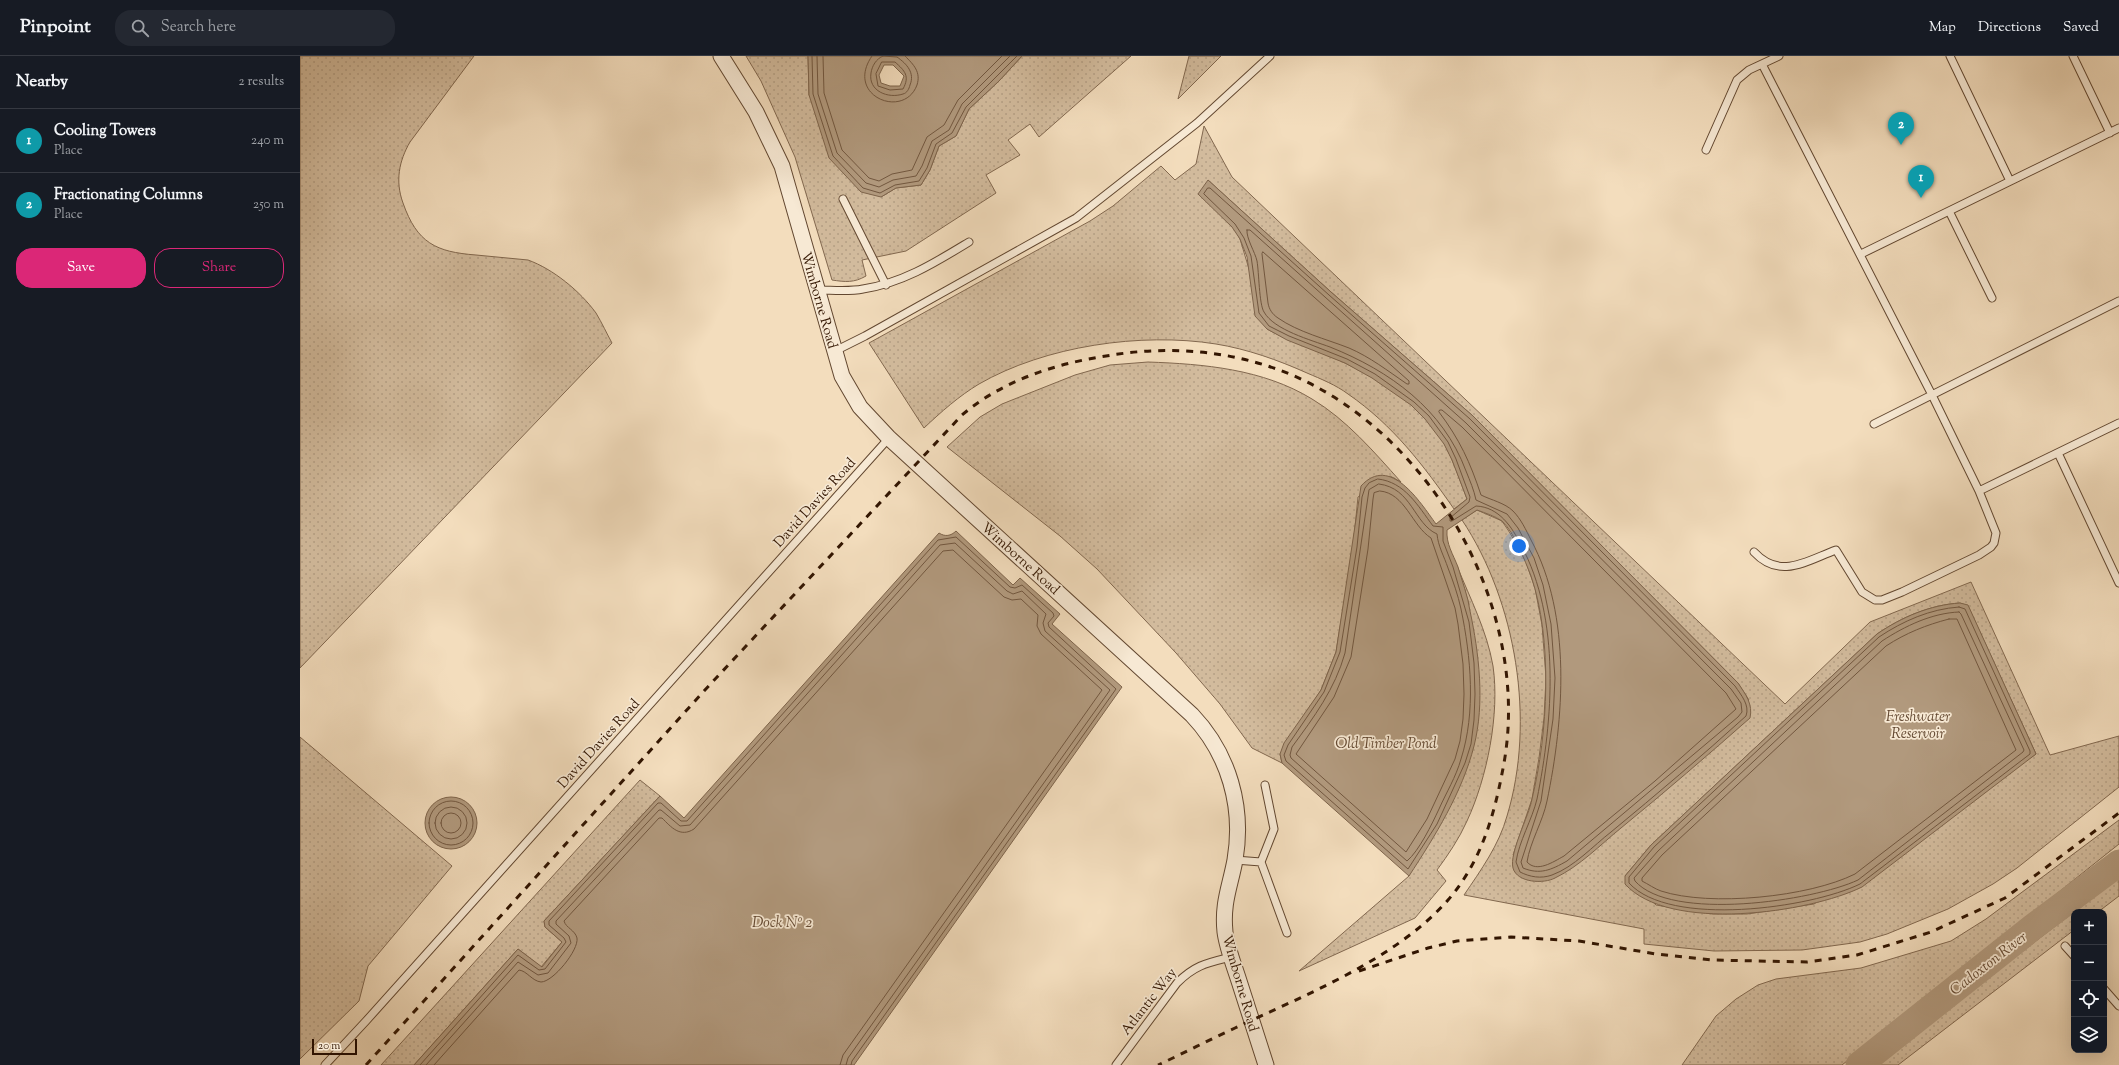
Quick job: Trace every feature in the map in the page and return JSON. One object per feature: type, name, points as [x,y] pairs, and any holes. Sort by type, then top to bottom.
[{"type":"street","name":"Wimborne Road","points":[[721,56],[744,92],[775,149],[788,186],[842,376],[850,393],[860,407],[889,438],[1114,642],[1192,715],[1208,733],[1224,762],[1234,792],[1238,831],[1235,860],[1224,910],[1225,933],[1231,957],[1266,1065]]},
{"type":"lane","points":[[835,351],[865,336],[1076,218],[1197,123],[1270,56]]},
{"type":"lane","points":[[1706,150],[1737,80],[1749,70],[1779,56]]},
{"type":"lane","points":[[1950,56],[2010,181]]},
{"type":"lane","points":[[2073,56],[2110,133]]},
{"type":"lane","points":[[1754,552],[1772,566],[1785,567],[1836,550],[1862,592],[1874,600],[1886,598],[1979,556],[1991,547],[1996,538],[1995,528],[1979,491],[1932,395],[1861,254],[1762,64]]},
{"type":"lane","points":[[1861,254],[2119,128]]},
{"type":"lane","points":[[843,199],[886,285]]},
{"type":"lane","points":[[1949,211],[1992,298]]},
{"type":"lane","points":[[817,290],[862,290],[886,285],[928,267],[969,242]]},
{"type":"lane","points":[[1874,424],[2119,301]]},
{"type":"lane","points":[[1979,491],[2119,423]]},
{"type":"lane","name":"David Davies Road","points":[[325,1065],[377,1010],[889,438]]},
{"type":"lane","points":[[2058,453],[2119,583]]},
{"type":"lane","points":[[1265,785],[1274,828],[1261,862],[1287,933]]},
{"type":"lane","points":[[1235,860],[1261,862]]},
{"type":"lane","points":[[2065,946],[2071,953]]},
{"type":"lane","name":"Atlantic Way","points":[[1116,1065],[1177,983],[1189,971],[1201,964],[1231,957]]},
{"type":"lane","points":[[2107,993],[2119,1006]]},
{"type":"shaded area","points":[[300,56],[474,56],[410,142],[403,156],[399,171],[399,187],[403,203],[409,217],[415,228],[422,236],[439,248],[462,254],[528,260],[547,269],[574,289],[590,305],[612,343],[300,668]]},
{"type":"shaded area","points":[[746,56],[808,56],[809,95],[881,197],[896,188],[921,185],[930,170],[939,146],[956,136],[969,109],[999,81],[1022,56],[1131,56],[1039,137],[1030,124],[1008,140],[1020,155],[986,175],[996,193],[906,251],[862,260],[866,276],[853,281],[845,281],[832,280],[795,157],[761,81]]},
{"type":"shaded area","points":[[1189,56],[1221,56],[1178,99]]},
{"type":"shaded area","points":[[1204,126],[1232,177],[1785,704],[1870,622],[1971,582],[2050,755],[2119,736],[2119,787],[2017,868],[1993,884],[1948,909],[1887,934],[1860,942],[1802,950],[1714,951],[1644,944],[1644,929],[1464,895],[1483,867],[1504,827],[1516,779],[1520,741],[1520,702],[1516,663],[1508,624],[1496,587],[1481,552],[1462,520],[1477,510],[1502,521],[1526,562],[1535,588],[1542,625],[1546,678],[1544,718],[1539,758],[1532,799],[1513,855],[1749,700],[1738,683],[1473,416],[1331,292],[1208,180],[1240,239],[1267,329],[1374,378],[1414,408],[1426,419],[1445,445],[1467,499],[1454,509],[1407,447],[1379,419],[1343,391],[1323,380],[1285,364],[1239,349],[1216,344],[1157,340],[1125,341],[1063,351],[1033,360],[1005,371],[979,384],[950,404],[924,428],[869,343],[1090,221],[1113,206],[1161,166],[1175,180],[1196,164]],"holes":[[[1960,603],[1968,606],[2036,754],[1814,904],[1747,914],[1713,914],[1656,905],[1625,876],[1651,845],[1877,634],[1896,622],[1927,609]]]},
{"type":"shaded area","points":[[1148,362],[1190,364],[1233,370],[1274,381],[1293,389],[1325,407],[1337,417],[1370,448],[1401,482],[1390,476],[1358,497],[1353,547],[1336,652],[1321,690],[1280,754],[1282,763],[1252,748],[1220,704],[1176,653],[1097,569],[1060,536],[947,447],[980,417],[1002,404],[1075,375],[1110,365]]},
{"type":"shaded area","points":[[1457,566],[1487,640],[1493,666],[1495,704],[1486,766],[1474,804],[1460,834],[1437,870],[1446,881],[1415,918],[1299,971],[1409,876],[1469,604]]},
{"type":"shaded area","points":[[300,737],[452,866],[368,966],[359,1001],[300,1059]]},
{"type":"shaded area","points":[[640,780],[660,796],[544,921],[545,927],[562,942],[541,967],[518,949],[414,1065],[381,1065]]},
{"type":"shaded area","points":[[2119,820],[2119,844],[1842,1065],[1682,1065],[1716,1016],[1736,999],[1758,985],[1776,979],[1861,968],[1951,941],[1986,919]]},
{"type":"shaded area","points":[[2119,877],[2119,896],[2102,909],[2077,909]]},
{"type":"shaded area","points":[[2071,914],[2071,932],[1898,1065],[1875,1065]]},
{"type":"water","points":[[808,56],[1022,56],[999,81],[969,109],[956,136],[939,146],[930,170],[921,185],[896,188],[881,197],[861,192],[829,158],[809,95]],"holes":[[[884,65],[893,65],[904,76],[900,86],[890,86],[881,83],[879,75]]]},
{"type":"water","name":"Old Timber Pond","points":[[1208,180],[1331,292],[1473,416],[1738,683],[1750,704],[1750,718],[1590,855],[1573,868],[1555,878],[1544,881],[1531,881],[1520,877],[1513,868],[1516,844],[1530,806],[1542,745],[1546,687],[1545,657],[1543,629],[1538,601],[1531,576],[1511,532],[1502,521],[1493,516],[1477,510],[1447,530],[1449,544],[1468,600],[1476,644],[1480,678],[1479,713],[1474,746],[1462,781],[1447,814],[1409,876],[1282,763],[1280,754],[1284,743],[1321,690],[1336,652],[1361,486],[1372,478],[1383,475],[1393,478],[1413,494],[1436,524],[1467,499],[1452,460],[1444,444],[1425,419],[1411,405],[1372,378],[1345,363],[1287,340],[1267,329],[1255,316],[1247,257],[1240,239],[1232,227],[1198,194]]},
{"type":"water","name":"Dock Nº 2","points":[[956,531],[1013,585],[1020,578],[1060,614],[1052,624],[1122,687],[854,1065],[414,1065],[518,949],[542,967],[562,942],[545,927],[544,921],[660,796],[684,818],[939,533],[948,535]]},
{"type":"water","name":"Freshwater Reservoir","points":[[1960,603],[1968,605],[2036,754],[1862,887],[1838,896],[1809,904],[1775,910],[1740,914],[1705,913],[1673,909],[1646,899],[1625,884],[1625,876],[1651,845],[1877,634],[1906,617],[1927,609]]},
{"type":"water","points":[[451,797],[461,799],[469,805],[475,813],[477,823],[475,833],[469,841],[461,847],[451,849],[441,847],[433,841],[427,833],[425,823],[427,813],[433,805],[441,799]]},
{"type":"waterway","name":"Cadoxton River","points":[[1859,1065],[2033,927],[2119,863]]},
{"type":"railway","points":[[366,1065],[704,691],[962,415],[994,393],[1011,384],[1048,369],[1087,359],[1106,356],[1153,351],[1177,351],[1223,355],[1246,360],[1292,375],[1343,403],[1389,440],[1429,484],[1461,535],[1486,590],[1502,647],[1508,705],[1504,763],[1491,818],[1485,836],[1470,869],[1448,900],[1427,921],[1402,941],[1348,974],[1158,1065]]},
{"type":"railway","points":[[1359,971],[1428,948],[1457,941],[1511,937],[1579,941],[1656,954],[1711,960],[1807,962],[1857,955],[1931,932],[2005,898],[2119,813]]},
{"type":"place","name":"Fractionating Columns","points":[[1901,145]]},
{"type":"place","name":"Cooling Towers","points":[[1921,198]]}]
